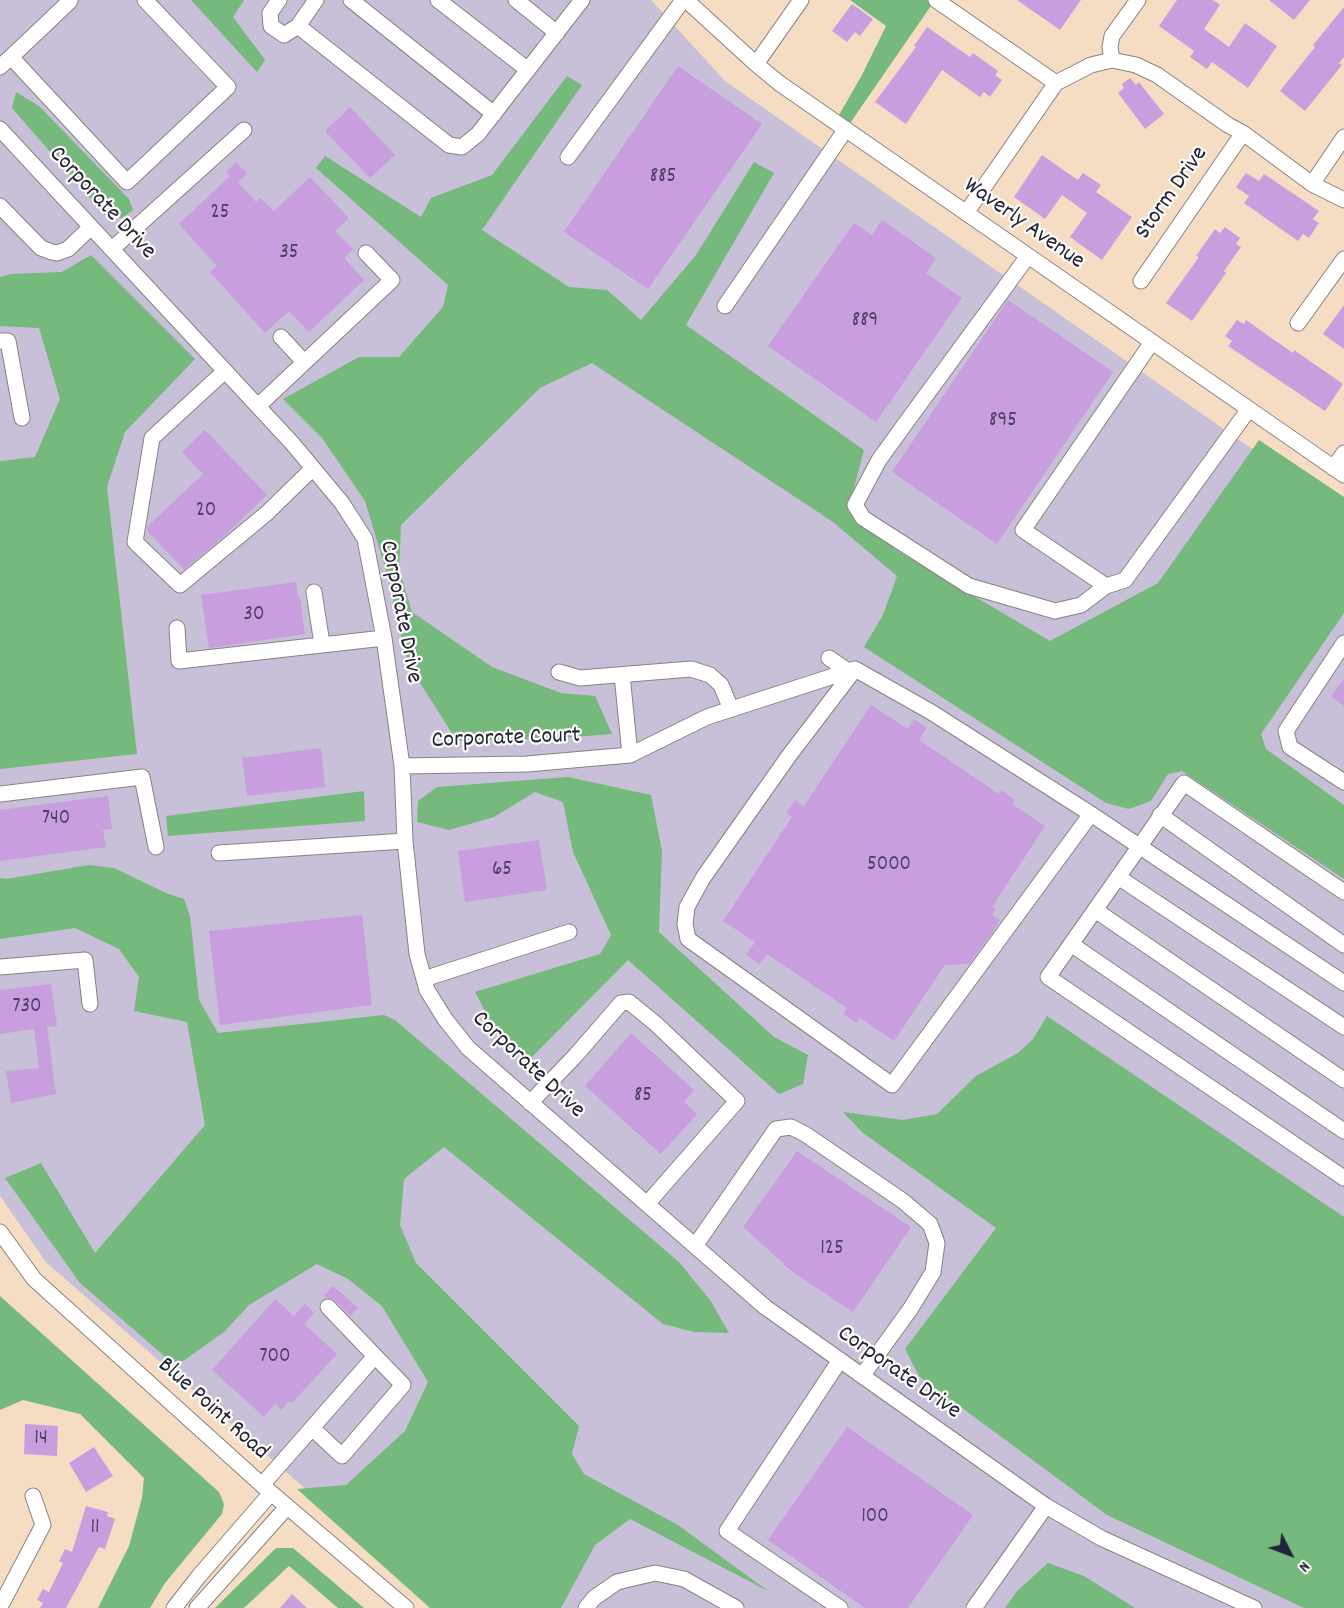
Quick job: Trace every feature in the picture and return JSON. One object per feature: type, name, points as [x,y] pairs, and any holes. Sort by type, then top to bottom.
[{"type":"street","points":[[69,0],[6,62],[127,182],[228,87],[145,0]]},
{"type":"street","points":[[279,0],[270,13],[271,26],[284,35],[298,26],[316,0]]},
{"type":"street","points":[[351,0],[494,114]]},
{"type":"street","points":[[438,0],[528,70]]},
{"type":"street","points":[[516,0],[557,33]]},
{"type":"street","points":[[298,26],[449,145],[462,147],[478,134],[582,0]]},
{"type":"street","points":[[568,157],[685,0]]},
{"type":"street","name":"Waverly Avenue","points":[[685,0],[756,64],[846,129],[1339,471]]},
{"type":"street","points":[[756,64],[801,0]]},
{"type":"street","points":[[936,0],[1056,83]]},
{"type":"street","points":[[966,213],[1056,83],[1091,65],[1112,60],[1110,47],[1113,36],[1138,0]]},
{"type":"street","name":"Storm Drive","points":[[1112,60],[1136,65],[1157,75],[1227,125],[1243,133],[1312,184],[1344,200]]},
{"type":"street","name":"Corporate Drive","points":[[0,129],[258,406],[342,502],[365,539],[384,638],[402,766],[405,841],[417,954],[427,990],[445,1019],[468,1048],[765,1307],[1046,1506],[1101,1538],[1254,1608]]},
{"type":"street","points":[[725,306],[846,129]]},
{"type":"street","points":[[112,249],[244,130]]},
{"type":"street","name":"Storm Drive","points":[[1140,281],[1243,133]]},
{"type":"street","points":[[1312,184],[1344,137]]},
{"type":"street","points":[[0,206],[40,248],[52,252],[57,253],[68,249],[92,227]]},
{"type":"street","points":[[258,406],[392,280],[366,253]]},
{"type":"street","points":[[1028,256],[879,460],[855,506],[863,518],[969,586],[1055,611],[1081,605],[1106,586],[1125,580],[1249,409]]},
{"type":"street","points":[[1298,323],[1344,259]]},
{"type":"street","points":[[280,337],[304,362]]},
{"type":"street","points":[[0,341],[8,341],[22,418]]},
{"type":"street","points":[[1106,586],[1023,530],[1152,342]]},
{"type":"street","points":[[225,371],[152,438],[135,542],[180,585],[267,513],[313,468]]},
{"type":"street","points":[[1339,471],[1344,453]]},
{"type":"street","points":[[314,592],[322,644]]},
{"type":"street","points":[[177,628],[179,661],[384,638]]},
{"type":"street","points":[[1344,642],[1286,730],[1290,747],[1344,782]]},
{"type":"street","points":[[829,658],[931,712],[1140,846],[1344,983]]},
{"type":"street","points":[[559,672],[580,678],[691,669],[710,675],[722,686],[731,709]]},
{"type":"street","points":[[852,670],[703,878],[687,907],[685,924],[688,939],[892,1085],[1091,814]]},
{"type":"street","name":"Corporate Court","points":[[402,766],[527,764],[630,755],[707,717],[852,670]]},
{"type":"street","points":[[622,675],[630,755]]},
{"type":"street","points":[[790,677],[804,686]]},
{"type":"street","points":[[0,794],[142,777],[156,847]]},
{"type":"street","points":[[1344,892],[1184,783],[1048,977],[1344,1178]]},
{"type":"street","points":[[1160,815],[1344,945]]},
{"type":"street","points":[[219,853],[405,841]]},
{"type":"street","points":[[1118,877],[1344,1027]]},
{"type":"street","points":[[1095,910],[1344,1080]]},
{"type":"street","points":[[424,979],[569,932]]},
{"type":"street","points":[[1071,944],[1344,1131]]},
{"type":"street","points":[[0,967],[85,960],[90,1004]]},
{"type":"street","points":[[530,1103],[621,1003],[629,1002],[656,1024],[737,1101],[646,1204]]},
{"type":"street","points":[[695,1246],[776,1129],[791,1127],[805,1134],[903,1201],[930,1224],[937,1243],[933,1272],[911,1308],[862,1376]]},
{"type":"street","name":"Blue Point Road","points":[[0,1232],[34,1279],[266,1489],[406,1608]]},
{"type":"street","points":[[312,1428],[342,1456],[403,1385],[328,1307]]},
{"type":"street","points":[[174,1608],[312,1428],[375,1356]]},
{"type":"street","points":[[840,1360],[727,1531],[840,1608]]},
{"type":"street","points":[[0,1607],[44,1525],[33,1496]]},
{"type":"street","points":[[974,1608],[1046,1506]]},
{"type":"street","points":[[197,1608],[287,1507]]},
{"type":"street","points":[[586,1608],[594,1598],[617,1582],[655,1573],[684,1578],[736,1608]]},
{"type":"shaded area","points":[[0,0],[651,0],[725,81],[1344,513],[1344,1608],[442,1608],[46,1262],[0,1196]]},
{"type":"green space","points":[[191,0],[244,0],[233,17],[265,60],[257,72]]},
{"type":"green space","points":[[850,0],[935,0],[846,129],[835,122],[886,26]]},
{"type":"green space","points":[[567,76],[582,85],[482,230],[569,287],[607,290],[641,320],[696,255],[754,162],[774,173],[686,325],[864,450],[848,511],[896,550],[1050,641],[1158,583],[1259,440],[1344,497],[1344,613],[1261,734],[1266,749],[1344,805],[1344,879],[1182,771],[1168,774],[1151,801],[1129,809],[1106,803],[864,647],[883,615],[897,576],[833,522],[592,363],[540,388],[401,525],[399,569],[412,612],[492,667],[561,693],[595,696],[612,734],[457,741],[408,664],[387,574],[365,501],[322,438],[283,399],[359,357],[399,357],[443,307],[448,285],[316,168],[325,156],[421,217],[431,198],[492,175]]},
{"type":"green space","points":[[16,92],[39,106],[129,199],[133,210],[122,218],[106,216],[12,108]]},
{"type":"green space","points":[[91,255],[195,359],[125,432],[107,487],[137,754],[0,769],[0,461],[35,457],[60,399],[39,328],[0,326],[0,277],[11,274],[62,272]]},
{"type":"green space","points":[[568,777],[651,795],[662,851],[659,932],[774,1037],[808,1055],[803,1084],[779,1094],[628,960],[530,1059],[520,1056],[493,1026],[475,992],[600,954],[611,935],[573,852],[563,802],[535,792],[494,817],[449,830],[417,822],[418,801],[437,787]]},
{"type":"green space","points":[[364,791],[365,821],[168,836],[166,816]]},
{"type":"green space","points":[[89,865],[114,868],[166,893],[184,899],[190,916],[199,1000],[218,1033],[384,1015],[395,1020],[679,1262],[710,1300],[729,1333],[694,1332],[663,1324],[444,1147],[404,1179],[400,1225],[416,1263],[579,1426],[572,1454],[584,1474],[678,1525],[768,1591],[630,1519],[595,1545],[561,1608],[430,1608],[297,1489],[346,1485],[405,1431],[428,1382],[382,1306],[348,1279],[317,1264],[249,1305],[224,1332],[183,1361],[170,1361],[80,1283],[5,1178],[41,1163],[95,1253],[205,1125],[187,1022],[134,1011],[139,977],[119,949],[75,928],[0,939],[0,878],[6,879]]},
{"type":"green space","points":[[1047,1016],[1344,1217],[1344,1608],[1304,1608],[1107,1515],[919,1376],[905,1349],[996,1228],[863,1133],[843,1112],[903,1120],[937,1114],[976,1076],[1018,1053],[1033,1039]]},
{"type":"green space","points":[[0,1296],[219,1492],[224,1504],[222,1514],[165,1583],[150,1608],[98,1608],[129,1546],[142,1498],[144,1478],[80,1414],[23,1400],[0,1410]]},
{"type":"green space","points":[[276,1548],[293,1548],[364,1608],[338,1608],[289,1566],[244,1608],[215,1608]]},
{"type":"green space","points":[[1048,1563],[1084,1576],[1135,1608],[1005,1608],[1017,1591]]},
{"type":"building","points":[[1017,0],[1081,0],[1060,30]]},
{"type":"building","points":[[1177,0],[1213,0],[1220,5],[1204,29],[1229,47],[1245,23],[1277,46],[1248,88],[1212,62],[1207,69],[1190,57],[1194,51],[1159,26]]},
{"type":"building","points":[[1269,0],[1310,0],[1294,20]]},
{"type":"building","points":[[852,4],[873,19],[860,36],[855,32],[847,42],[832,31]]},
{"type":"building","points":[[1344,7],[1344,57],[1339,63],[1342,65],[1305,111],[1280,91]]},
{"type":"building","points":[[927,27],[970,57],[973,53],[998,71],[995,75],[1002,80],[990,97],[984,92],[980,97],[942,70],[906,124],[875,102],[916,47],[914,46]]},
{"type":"building","points":[[678,66],[762,124],[648,289],[564,232]]},
{"type":"building","points":[[1130,78],[1136,85],[1139,82],[1164,114],[1145,129],[1118,93],[1124,88],[1122,84]]},
{"type":"building","points":[[350,107],[395,155],[370,178],[325,131]]},
{"type":"building","points":[[1042,155],[1078,180],[1083,173],[1101,185],[1096,192],[1132,217],[1102,260],[1070,237],[1087,213],[1062,195],[1045,219],[1014,197]]},
{"type":"building","points":[[236,162],[247,174],[238,182],[256,202],[261,198],[274,211],[310,177],[349,218],[335,231],[353,249],[344,258],[364,280],[309,332],[289,311],[265,333],[210,272],[217,266],[179,224],[230,176],[226,172]]},
{"type":"building","points":[[1246,173],[1259,181],[1264,174],[1319,211],[1313,219],[1319,223],[1309,238],[1303,234],[1298,241],[1244,203],[1249,196],[1236,187]]},
{"type":"building","points":[[882,220],[936,258],[926,273],[962,298],[876,422],[768,346],[854,223],[872,235]]},
{"type":"building","points":[[1225,227],[1240,238],[1236,244],[1241,247],[1224,271],[1226,273],[1192,321],[1166,303],[1199,257],[1196,256],[1215,229],[1220,233]]},
{"type":"building","points":[[1008,300],[1113,372],[997,544],[892,472]]},
{"type":"building","points":[[1344,305],[1344,349],[1323,334]]},
{"type":"building","points":[[1237,320],[1244,324],[1246,320],[1343,384],[1325,411],[1228,346],[1232,341],[1225,336]]},
{"type":"building","points":[[205,430],[267,495],[223,537],[184,569],[147,531],[147,527],[203,474],[182,452]]},
{"type":"building","points":[[296,582],[305,634],[209,648],[201,595]]},
{"type":"building","points":[[1344,679],[1344,706],[1331,696]]},
{"type":"building","points":[[871,705],[908,729],[914,719],[927,728],[919,740],[999,794],[1001,790],[1015,800],[1012,804],[1045,826],[992,907],[996,909],[992,915],[1000,920],[991,934],[969,964],[945,965],[894,1041],[860,1018],[857,1023],[843,1014],[847,1008],[767,954],[760,964],[746,955],[755,942],[723,921],[792,817],[786,813],[795,800],[804,806]]},
{"type":"building","points":[[321,748],[325,787],[247,796],[242,758]]},
{"type":"building","points":[[108,796],[112,829],[103,830],[106,847],[0,861],[0,810]]},
{"type":"building","points":[[539,840],[547,890],[465,902],[458,851]]},
{"type":"building","points":[[362,915],[372,1005],[220,1025],[209,931]]},
{"type":"building","points":[[51,984],[57,1026],[47,1027],[56,1094],[11,1103],[6,1071],[39,1068],[34,1029],[0,1034],[0,990]]},
{"type":"building","points":[[631,1033],[694,1090],[684,1102],[697,1114],[661,1154],[585,1086]]},
{"type":"building","points":[[797,1151],[911,1227],[853,1312],[794,1273],[743,1227]]},
{"type":"building","points":[[333,1286],[358,1308],[350,1316],[335,1300],[324,1296]]},
{"type":"building","points":[[275,1299],[294,1316],[305,1304],[314,1313],[304,1324],[337,1354],[292,1403],[289,1401],[281,1410],[275,1404],[264,1417],[212,1370]]},
{"type":"building","points":[[25,1424],[58,1426],[57,1456],[24,1454]]},
{"type":"building","points":[[847,1427],[973,1515],[908,1608],[865,1608],[768,1540]]},
{"type":"building","points":[[94,1447],[113,1476],[86,1492],[69,1463]]},
{"type":"building","points":[[86,1506],[108,1512],[107,1516],[115,1519],[105,1549],[99,1547],[66,1608],[40,1608],[43,1603],[37,1600],[43,1589],[49,1592],[63,1563],[59,1561],[65,1549],[72,1552]]},
{"type":"building","points":[[292,1594],[307,1608],[280,1608]]}]
